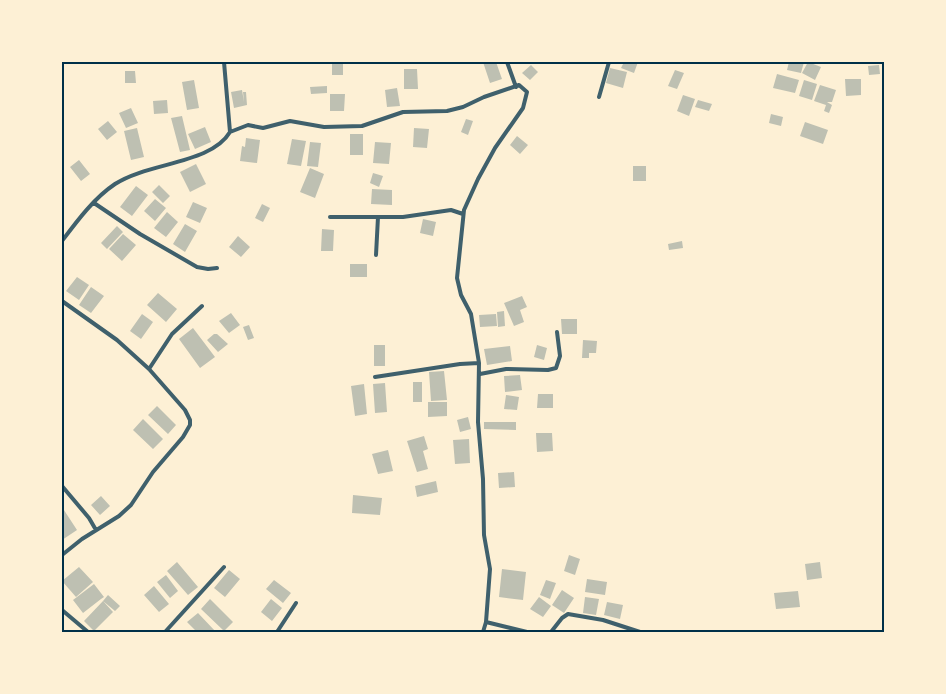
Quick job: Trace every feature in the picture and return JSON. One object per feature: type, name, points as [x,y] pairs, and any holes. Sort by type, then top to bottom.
[{"type":"street","points":[[224,62],[230,132]]},
{"type":"street","points":[[507,62],[516,87]]},
{"type":"street","points":[[599,97],[609,62]]},
{"type":"street","points":[[62,241],[94,203],[116,183],[155,167],[205,154],[220,145],[230,132],[248,125],[263,128],[290,121],[324,127],[362,126],[403,112],[447,111],[463,107],[483,97],[519,85],[527,92],[525,103],[495,148],[463,214],[457,278],[461,296],[471,314],[480,374],[478,422],[483,479],[484,535],[490,569],[483,633]]},
{"type":"street","points":[[94,203],[140,234],[168,248],[197,267],[217,268]]},
{"type":"street","points":[[330,217],[403,218],[451,210],[463,214]]},
{"type":"street","points":[[376,255],[378,217]]},
{"type":"street","points":[[62,301],[117,340],[149,369],[190,420],[190,425],[183,437],[153,472],[130,505],[119,516],[62,555]]},
{"type":"street","points":[[149,369],[172,334],[202,306]]},
{"type":"street","points":[[480,374],[506,369],[548,370],[556,368],[560,356],[557,332]]},
{"type":"street","points":[[375,377],[479,363]]},
{"type":"street","points":[[62,486],[96,530]]},
{"type":"street","points":[[165,633],[224,567]]},
{"type":"street","points":[[277,633],[296,603]]},
{"type":"street","points":[[62,610],[88,633]]},
{"type":"street","points":[[551,633],[567,614],[603,620],[640,633]]},
{"type":"street","points":[[486,622],[527,633]]},
{"type":"building","points":[[332,62],[343,62],[343,75],[332,75]]},
{"type":"building","points":[[483,62],[496,62],[502,79],[490,83]]},
{"type":"building","points":[[624,62],[638,62],[634,73],[621,68]]},
{"type":"building","points":[[789,62],[804,62],[801,73],[787,70]]},
{"type":"building","points":[[808,62],[821,67],[815,80],[802,73]]},
{"type":"building","points":[[531,65],[538,72],[530,80],[522,73]]},
{"type":"building","points":[[879,65],[880,74],[869,75],[868,66]]},
{"type":"building","points":[[610,68],[627,72],[623,88],[606,83]]},
{"type":"building","points":[[404,69],[417,69],[418,89],[404,89]]},
{"type":"building","points":[[675,70],[684,73],[677,89],[668,86]]},
{"type":"building","points":[[125,71],[135,71],[136,83],[125,83]]},
{"type":"building","points":[[777,74],[799,80],[795,93],[773,88]]},
{"type":"building","points":[[845,79],[861,79],[861,95],[846,96]]},
{"type":"building","points":[[194,80],[199,108],[187,110],[182,82]]},
{"type":"building","points":[[804,80],[817,84],[812,100],[799,96]]},
{"type":"building","points":[[820,85],[836,90],[832,102],[827,102],[832,105],[829,113],[824,111],[826,105],[814,101]]},
{"type":"building","points":[[327,86],[327,93],[311,94],[310,87]]},
{"type":"building","points":[[397,88],[400,106],[387,107],[385,90]]},
{"type":"building","points":[[242,90],[244,102],[243,92],[246,92],[247,105],[234,108],[231,92]]},
{"type":"building","points":[[330,94],[345,94],[344,111],[330,111]]},
{"type":"building","points":[[683,95],[695,99],[689,116],[677,111]]},
{"type":"building","points":[[167,100],[168,113],[154,114],[153,101]]},
{"type":"building","points":[[698,100],[712,104],[709,111],[695,107]]},
{"type":"building","points":[[131,108],[138,123],[126,128],[119,113]]},
{"type":"building","points":[[771,114],[783,117],[781,126],[769,123]]},
{"type":"building","points":[[182,116],[190,150],[180,152],[171,118]]},
{"type":"building","points":[[466,119],[473,121],[468,135],[461,132]]},
{"type":"building","points":[[108,121],[117,132],[107,140],[98,129]]},
{"type":"building","points":[[805,122],[828,130],[823,144],[800,136]]},
{"type":"building","points":[[205,127],[211,142],[195,149],[188,134]]},
{"type":"building","points":[[137,128],[144,157],[131,160],[124,131]]},
{"type":"building","points":[[414,128],[429,129],[427,148],[413,147]]},
{"type":"building","points":[[350,134],[363,134],[363,155],[350,155]]},
{"type":"building","points":[[517,136],[528,145],[520,154],[510,145]]},
{"type":"building","points":[[246,138],[260,140],[257,163],[240,161],[242,146],[245,147]]},
{"type":"building","points":[[292,139],[306,141],[301,166],[287,164]]},
{"type":"building","points":[[310,142],[321,143],[318,167],[307,166]]},
{"type":"building","points":[[375,142],[391,143],[389,164],[373,163]]},
{"type":"building","points":[[79,160],[90,174],[81,181],[70,167]]},
{"type":"building","points":[[196,164],[206,184],[190,192],[180,172]]},
{"type":"building","points":[[633,166],[646,166],[646,181],[633,181]]},
{"type":"building","points":[[310,168],[324,174],[315,198],[300,192]]},
{"type":"building","points":[[373,173],[383,176],[379,187],[370,183]]},
{"type":"building","points":[[159,185],[170,196],[163,203],[152,192]]},
{"type":"building","points":[[136,186],[148,195],[132,216],[120,207]]},
{"type":"building","points":[[372,189],[392,190],[392,205],[371,204]]},
{"type":"building","points":[[155,199],[166,208],[155,221],[144,211]]},
{"type":"building","points":[[193,202],[207,208],[200,223],[186,217]]},
{"type":"building","points":[[262,204],[270,208],[263,222],[255,218]]},
{"type":"building","points":[[167,212],[178,222],[166,237],[154,228]]},
{"type":"building","points":[[423,219],[436,222],[433,236],[420,233]]},
{"type":"building","points":[[185,224],[197,231],[185,252],[173,244]]},
{"type":"building","points":[[117,226],[123,232],[107,249],[101,243]]},
{"type":"building","points":[[322,229],[334,230],[333,251],[321,251]]},
{"type":"building","points":[[123,234],[136,245],[122,261],[109,249]]},
{"type":"building","points":[[238,236],[250,247],[241,257],[229,247]]},
{"type":"building","points":[[682,241],[683,248],[669,250],[668,244]]},
{"type":"building","points":[[350,264],[367,264],[367,277],[350,277]]},
{"type":"building","points":[[77,277],[89,285],[79,300],[66,291]]},
{"type":"building","points":[[91,287],[104,296],[91,313],[79,305]]},
{"type":"building","points":[[158,293],[177,309],[166,322],[147,305]]},
{"type":"building","points":[[522,296],[527,307],[520,310],[524,322],[514,326],[504,303]]},
{"type":"building","points":[[504,311],[505,326],[498,327],[497,312]]},
{"type":"building","points":[[231,313],[240,325],[229,333],[219,321]]},
{"type":"building","points":[[142,314],[153,322],[141,339],[130,331]]},
{"type":"building","points":[[496,314],[497,326],[480,327],[479,315]]},
{"type":"building","points":[[561,319],[577,319],[577,334],[562,334]]},
{"type":"building","points":[[249,325],[254,338],[248,340],[243,327]]},
{"type":"building","points":[[193,328],[215,357],[200,368],[179,339]]},
{"type":"building","points":[[214,334],[228,344],[218,352],[207,340]]},
{"type":"building","points":[[583,340],[597,341],[596,353],[589,353],[589,358],[582,358]]},
{"type":"building","points":[[374,345],[385,345],[385,366],[374,366]]},
{"type":"building","points":[[537,345],[547,348],[544,360],[534,357]]},
{"type":"building","points":[[510,346],[512,361],[487,365],[484,349]]},
{"type":"building","points":[[444,371],[447,400],[431,401],[429,372]]},
{"type":"building","points":[[520,375],[522,390],[505,392],[504,376]]},
{"type":"building","points":[[413,382],[422,382],[422,402],[413,402]]},
{"type":"building","points":[[385,383],[387,412],[375,413],[373,384]]},
{"type":"building","points":[[364,384],[367,414],[355,416],[351,386]]},
{"type":"building","points":[[538,394],[553,394],[553,408],[537,408]]},
{"type":"building","points":[[506,395],[519,397],[517,410],[504,409]]},
{"type":"building","points":[[428,402],[447,402],[447,416],[428,417]]},
{"type":"building","points":[[157,406],[176,425],[168,434],[148,415]]},
{"type":"building","points":[[468,417],[471,429],[460,432],[457,420]]},
{"type":"building","points":[[143,419],[163,439],[153,449],[133,430]]},
{"type":"building","points":[[484,422],[516,422],[516,430],[484,429]]},
{"type":"building","points":[[536,433],[552,433],[553,451],[537,452]]},
{"type":"building","points":[[424,436],[428,449],[423,451],[428,469],[417,472],[407,441]]},
{"type":"building","points":[[469,439],[470,463],[455,464],[453,440]]},
{"type":"building","points":[[388,450],[393,471],[378,474],[372,454]]},
{"type":"building","points":[[514,472],[515,487],[499,488],[498,473]]},
{"type":"building","points":[[436,481],[438,492],[417,497],[415,486]]},
{"type":"building","points":[[353,495],[382,498],[380,515],[352,513]]},
{"type":"building","points":[[101,496],[110,506],[100,515],[91,505]]},
{"type":"building","points":[[62,507],[77,530],[62,540]]},
{"type":"building","points":[[569,555],[580,559],[575,575],[564,571]]},
{"type":"building","points":[[177,562],[198,587],[188,595],[167,571]]},
{"type":"building","points":[[820,562],[822,578],[807,580],[805,564]]},
{"type":"building","points":[[79,567],[93,582],[76,597],[62,581]]},
{"type":"building","points":[[502,569],[526,572],[523,600],[499,597]]},
{"type":"building","points":[[229,570],[240,579],[225,597],[214,588]]},
{"type":"building","points":[[166,575],[178,591],[170,598],[157,582]]},
{"type":"building","points":[[587,579],[607,582],[605,595],[585,592]]},
{"type":"building","points":[[274,580],[291,593],[283,603],[266,589]]},
{"type":"building","points":[[546,580],[556,583],[550,599],[540,595]]},
{"type":"building","points":[[94,584],[104,597],[83,613],[73,600]]},
{"type":"building","points":[[154,586],[169,604],[159,612],[144,595]]},
{"type":"building","points":[[562,590],[574,598],[564,613],[552,605]]},
{"type":"building","points":[[798,591],[800,607],[776,609],[774,593]]},
{"type":"building","points":[[108,595],[120,606],[115,611],[103,601]]},
{"type":"building","points":[[539,597],[551,606],[543,617],[530,609]]},
{"type":"building","points":[[585,597],[599,599],[596,615],[583,613]]},
{"type":"building","points":[[210,599],[233,622],[224,631],[201,609]]},
{"type":"building","points":[[271,599],[282,608],[272,621],[261,612]]},
{"type":"building","points":[[103,601],[113,612],[94,631],[84,621]]},
{"type":"building","points":[[607,602],[623,605],[620,619],[604,615]]},
{"type":"building","points":[[198,613],[216,632],[197,632],[187,622]]}]
